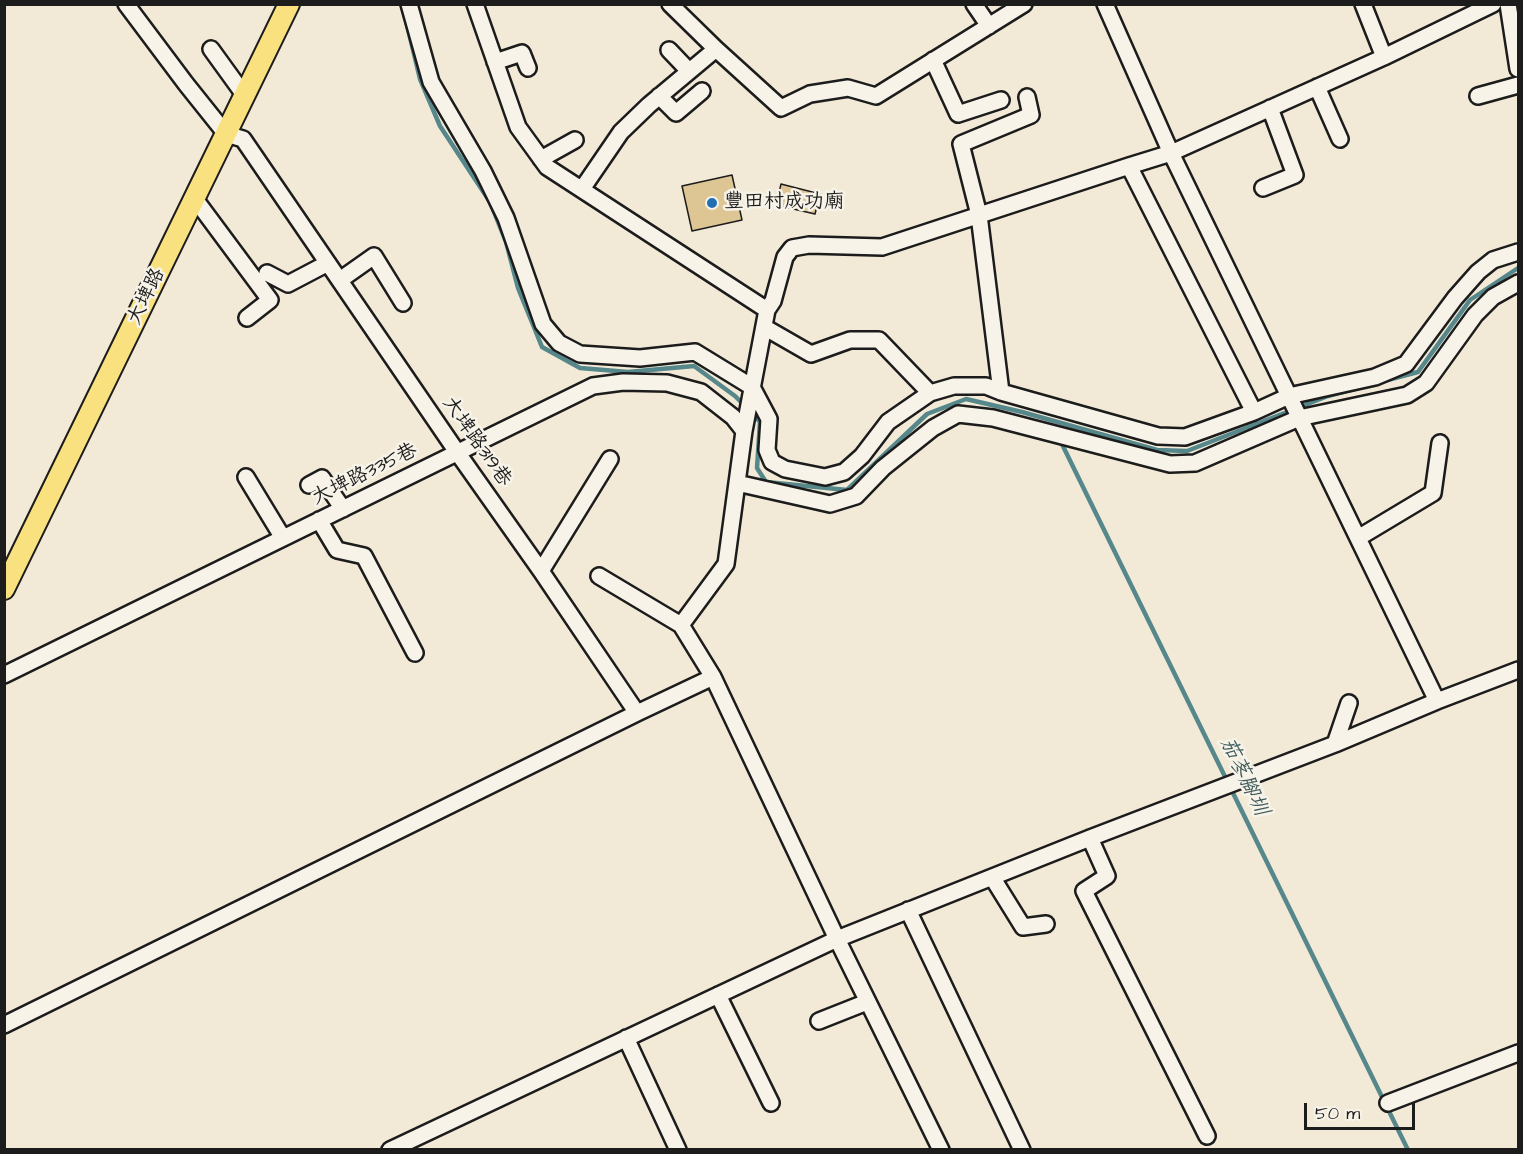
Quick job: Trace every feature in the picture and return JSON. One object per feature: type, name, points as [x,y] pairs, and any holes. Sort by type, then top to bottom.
[{"type":"main road","name":"大埤路","points":[[4,589],[289,4]]},
{"type":"street","name":"大埤路319巷","points":[[126,4],[226,134],[243,139],[637,713]]},
{"type":"street","points":[[409,4],[431,82],[483,171],[506,218],[543,324],[559,343],[580,354],[640,358],[695,352],[752,387],[769,419],[767,450],[772,462],[785,469],[825,477],[844,472],[862,456],[888,422],[930,393],[954,387],[986,386],[1158,436],[1185,437],[1254,412],[1289,396],[1375,377],[1406,364],[1455,298],[1478,272],[1493,260],[1518,252]]},
{"type":"street","points":[[475,4],[519,127],[547,167],[767,310]]},
{"type":"street","points":[[670,4],[781,108],[810,94],[848,88],[876,96],[1024,4]]},
{"type":"street","points":[[974,4],[989,26]]},
{"type":"street","points":[[1105,4],[1172,153],[1437,701]]},
{"type":"street","points":[[1363,4],[1384,57]]},
{"type":"street","points":[[681,625],[726,564],[744,431],[767,310],[773,301],[785,257],[792,248],[819,245],[882,247],[1129,165],[1172,153],[1384,57],[1493,4]]},
{"type":"street","points":[[1508,4],[1518,69]]},
{"type":"street","points":[[211,49],[245,96]]},
{"type":"street","points":[[582,189],[621,132],[659,96],[716,49]]},
{"type":"street","points":[[669,50],[690,71]]},
{"type":"street","points":[[495,62],[522,53],[528,68]]},
{"type":"street","points":[[933,60],[958,114],[1001,100]]},
{"type":"street","points":[[1478,96],[1518,85]]},
{"type":"street","points":[[1317,87],[1340,139]]},
{"type":"street","points":[[659,96],[676,113],[702,91]]},
{"type":"street","points":[[1001,392],[979,215],[960,144],[1031,115],[1027,97]]},
{"type":"street","points":[[1263,188],[1295,175],[1270,108]]},
{"type":"street","points":[[541,159],[575,140]]},
{"type":"street","points":[[1129,165],[1254,412]]},
{"type":"street","points":[[195,199],[270,300],[247,318]]},
{"type":"street","points":[[340,280],[374,256],[403,303]]},
{"type":"street","points":[[267,273],[288,284],[328,263]]},
{"type":"street","points":[[737,483],[830,504],[847,499],[856,496],[883,468],[933,428],[958,414],[993,418],[1170,464],[1195,463],[1299,418],[1407,395],[1426,383],[1475,315],[1493,297],[1518,283]]},
{"type":"street","points":[[764,327],[811,354],[850,340],[879,340],[930,393]]},
{"type":"street","name":"大埤路335巷","points":[[4,675],[593,386],[623,382],[667,383],[701,392],[733,417],[744,431]]},
{"type":"street","points":[[1358,538],[1433,493],[1440,443]]},
{"type":"street","points":[[541,571],[610,459]]},
{"type":"street","points":[[246,477],[283,538]]},
{"type":"street","points":[[309,485],[322,478],[343,509]]},
{"type":"street","points":[[319,520],[337,550],[364,556],[415,653]]},
{"type":"street","points":[[599,576],[681,625],[713,677],[867,1002],[941,1149]]},
{"type":"street","points":[[398,1148],[837,939],[1518,670]]},
{"type":"street","points":[[4,1025],[713,677]]},
{"type":"street","points":[[1335,744],[1349,703]]},
{"type":"street","points":[[1090,838],[1107,876],[1084,891],[1207,1136]]},
{"type":"street","points":[[992,877],[1023,927],[1046,924]]},
{"type":"street","points":[[908,910],[1022,1149]]},
{"type":"street","points":[[718,995],[771,1103]]},
{"type":"street","points":[[819,1021],[867,1002]]},
{"type":"street","points":[[626,1038],[678,1149]]},
{"type":"street","points":[[1388,1103],[1518,1053]]},
{"type":"building","name":"豐田村成功廟","points":[[732,175],[742,220],[692,231],[682,186]]},
{"type":"building","points":[[781,184],[820,194],[815,214],[776,205]]},
{"type":"waterway","points":[[402,4],[420,79],[440,126],[490,202],[506,242],[518,288],[542,347],[580,368],[628,372],[694,366],[735,396],[746,407]]},
{"type":"waterway","points":[[1380,382],[1418,372],[1470,300],[1518,268]]},
{"type":"waterway","points":[[752,413],[760,422],[757,468],[766,482],[847,490],[927,414],[966,399],[1022,412],[1157,450],[1187,451],[1328,396],[1358,388]]},
{"type":"waterway","name":"茄苳腳圳","points":[[1059,438],[1408,1150]]},
{"type":"place","name":"豐田村成功廟","points":[[712,203]]}]
